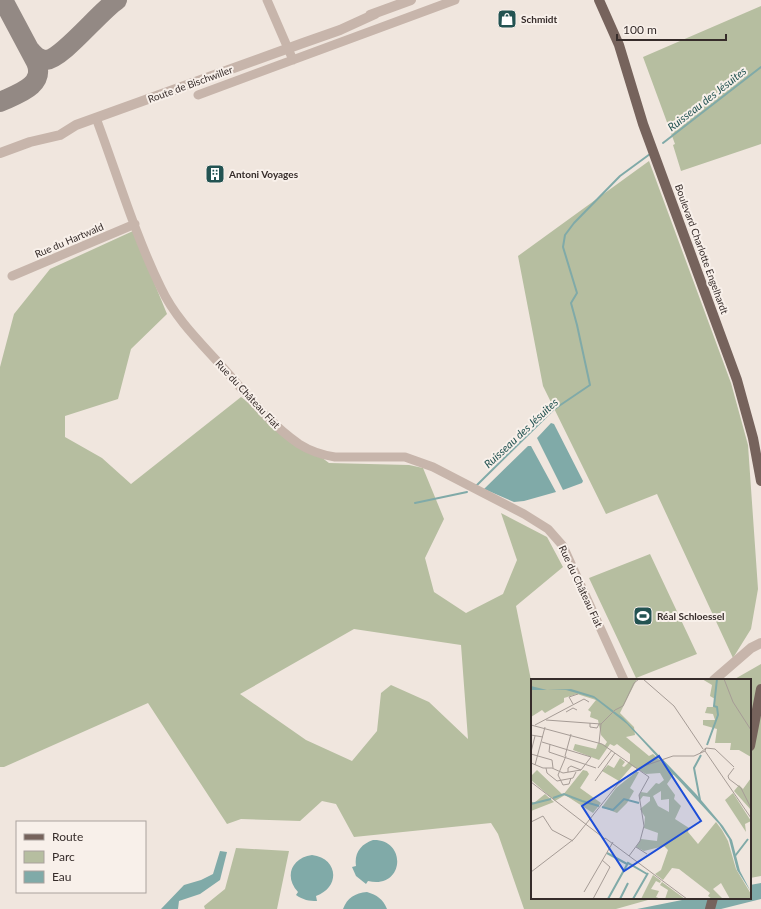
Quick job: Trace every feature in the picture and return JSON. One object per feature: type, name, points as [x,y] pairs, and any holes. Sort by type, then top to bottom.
[{"type":"main road","name":"Boulevard Charlotte Engelhardt","points":[[599,0],[619,45],[643,124],[737,380],[753,438],[761,481]]},
{"type":"main road","name":"Boulevard Charlotte Engelhardt","points":[[605,0],[611,28]]},
{"type":"main road","points":[[751,741],[756,707],[761,689]]},
{"type":"main road","points":[[753,732],[761,714]]},
{"type":"main road","points":[[710,909],[713,899]]},
{"type":"street","points":[[267,0],[293,60]]},
{"type":"street","name":"Route de Bischwiller","points":[[0,153],[30,142],[56,129],[76,125],[303,43],[326,30],[375,14],[411,0]]},
{"type":"street","points":[[198,95],[455,0]]},
{"type":"street","name":"Rue du Château Fiat","points":[[96,118],[149,261],[162,289],[178,316],[258,408],[278,428],[310,451],[326,456],[406,457],[426,464],[524,514],[548,529],[557,537],[563,546],[583,587],[624,679]]},
{"type":"street","name":"Rue du Hartwald","points":[[12,276],[135,224]]},
{"type":"street","points":[[715,679],[751,648],[761,643]]},
{"type":"green space","points":[[761,6],[761,144],[681,171],[673,145],[675,144],[643,57]]},
{"type":"green space","points":[[649,161],[731,383],[748,445],[758,589],[751,629],[733,658],[657,494],[606,514],[543,386],[518,256]]},
{"type":"green space","points":[[133,231],[167,314],[131,349],[118,399],[65,416],[65,437],[102,458],[131,484],[241,397],[329,463],[409,465],[423,468],[444,519],[425,558],[434,592],[466,613],[503,594],[517,560],[501,513],[547,537],[563,567],[516,606],[531,680],[531,899],[651,899],[616,909],[524,909],[498,834],[491,823],[354,837],[336,804],[322,801],[300,821],[241,819],[227,824],[148,703],[4,767],[0,767],[0,367],[14,314],[50,269]],"holes":[[[354,629],[461,645],[468,739],[429,702],[391,685],[381,693],[377,731],[352,761],[306,740],[240,694]]]},
{"type":"green space","name":"Réal Schloessel","points":[[650,554],[697,654],[636,678],[589,578]]},
{"type":"green space","points":[[761,664],[761,876],[751,878],[751,679],[735,679]]},
{"type":"green space","points":[[236,848],[289,851],[277,909],[205,909],[204,906],[225,889]]},
{"type":"water","points":[[551,423],[554,424],[583,481],[582,483],[563,490],[537,438]]},
{"type":"water","points":[[528,446],[531,446],[556,492],[524,501],[514,502],[484,489]]},
{"type":"water","points":[[373,840],[384,842],[392,847],[396,855],[397,864],[395,872],[389,878],[380,882],[368,881],[366,884],[356,876],[352,867],[356,866],[356,857],[359,850],[365,844]]},
{"type":"water","points":[[220,851],[227,852],[220,880],[200,894],[179,901],[178,909],[161,909],[184,885],[201,880],[213,874]]},
{"type":"water","points":[[312,855],[321,857],[327,861],[333,873],[333,880],[330,886],[324,892],[316,896],[317,901],[306,900],[296,895],[298,892],[291,880],[292,869],[295,864],[299,860]]},
{"type":"water","points":[[761,883],[761,899],[721,909],[637,909],[687,899],[751,899],[751,885]]},
{"type":"water","points":[[367,892],[379,898],[387,909],[343,909],[349,899]]},
{"type":"waterway","name":"Ruisseau des Jésuites","points":[[663,143],[761,67]]},
{"type":"waterway","name":"Ruisseau des Jésuites","points":[[476,486],[553,410],[590,385],[571,303],[577,293],[563,247],[565,235],[574,223],[620,176],[650,154]]},
{"type":"waterway","points":[[415,503],[467,492]]},
{"type":"taxiway","points":[[0,102],[28,88],[37,77],[38,70],[36,62],[3,0]]},
{"type":"taxiway","points":[[30,50],[41,59],[46,60],[53,58],[117,0]]},
{"type":"place","name":"Schmidt","points":[[507,19]]},
{"type":"place","name":"Antoni Voyages","points":[[215,174]]},
{"type":"place","name":"Réal Schloessel","points":[[643,616]]}]
